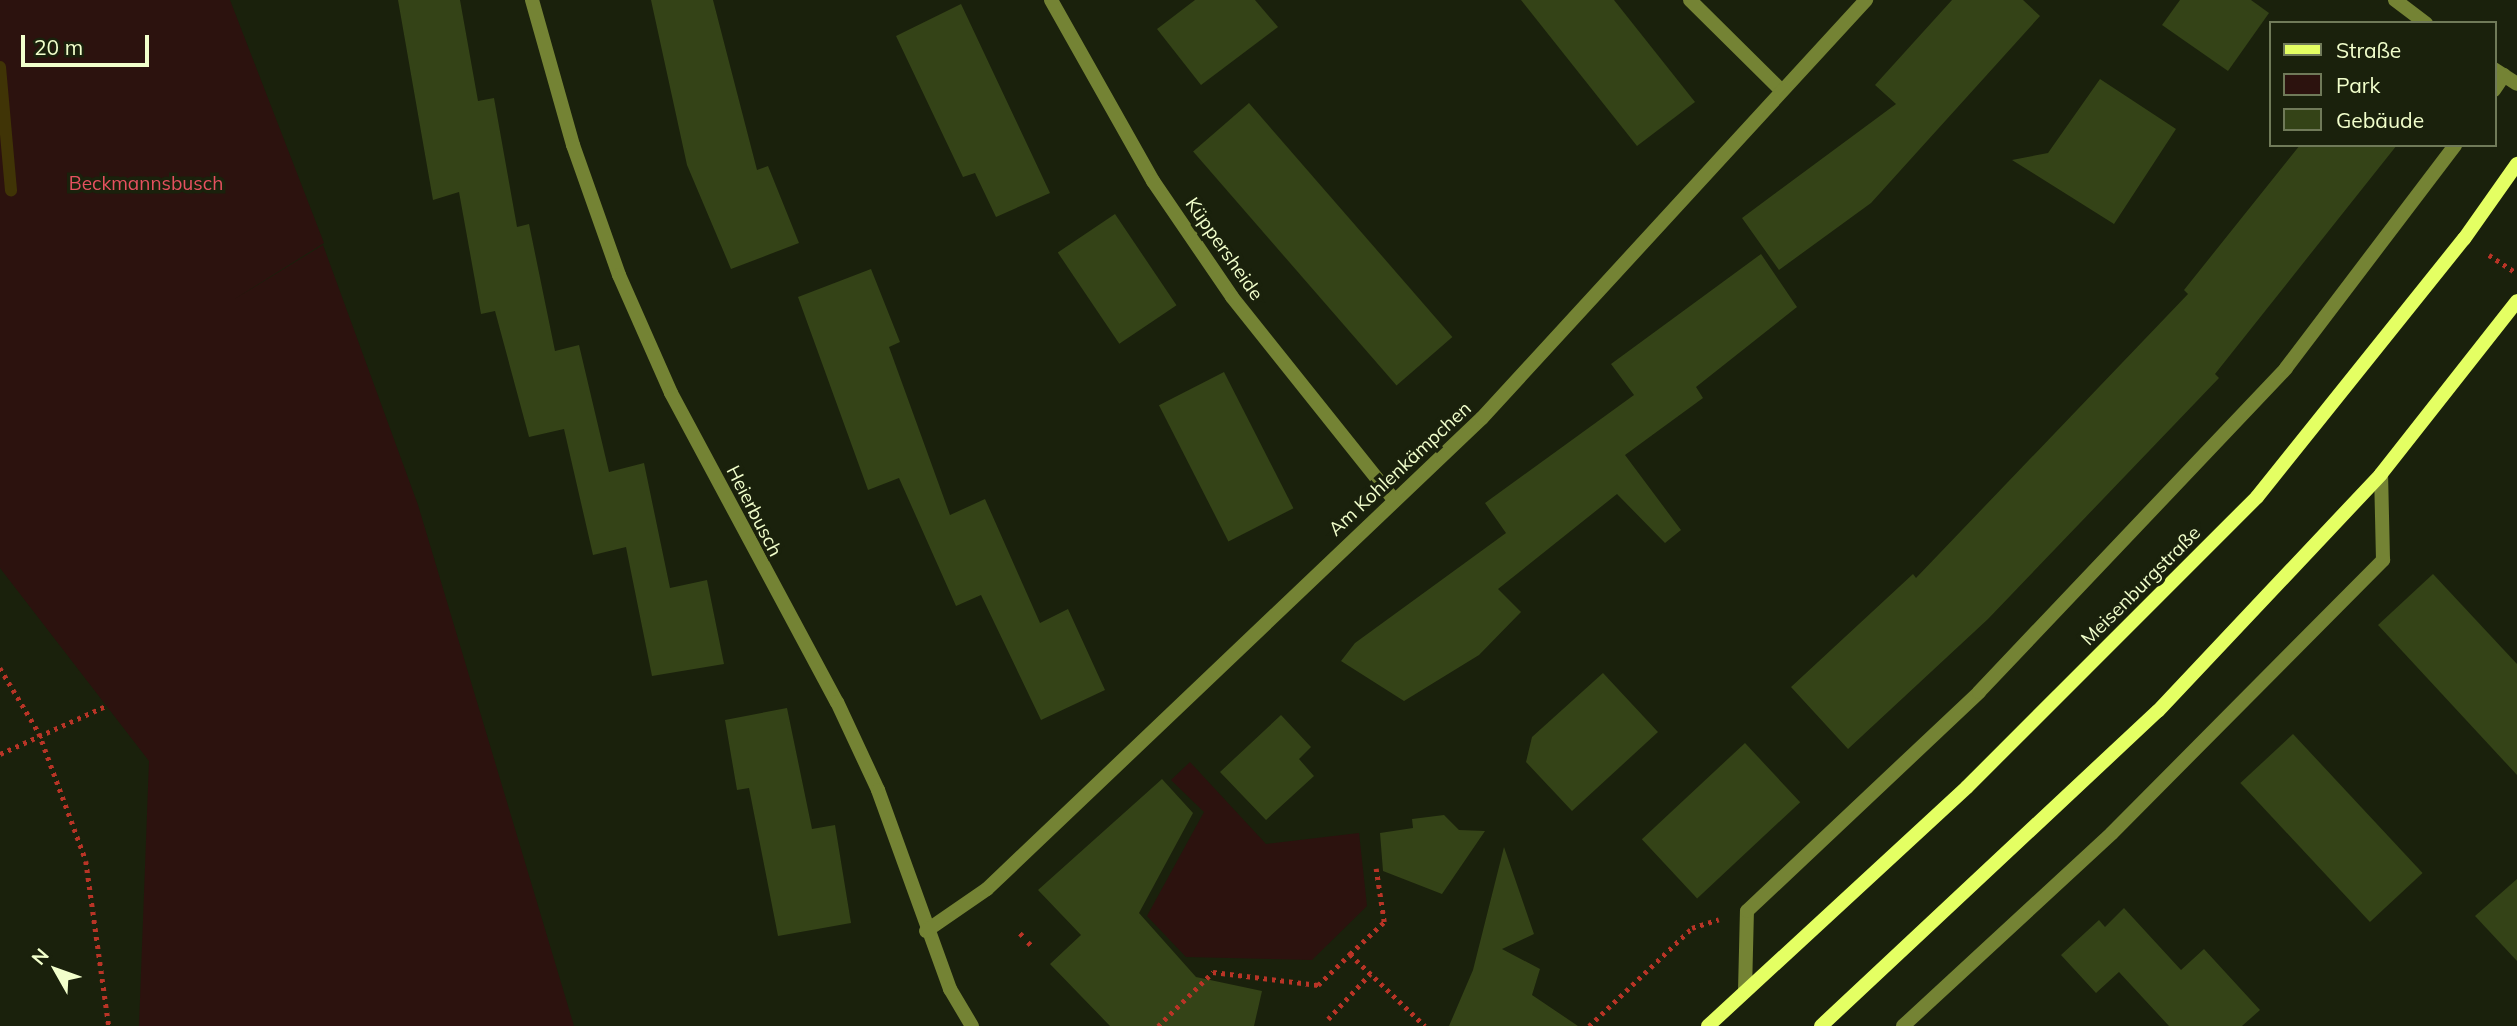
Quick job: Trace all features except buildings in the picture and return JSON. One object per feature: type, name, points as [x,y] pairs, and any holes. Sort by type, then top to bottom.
[{"type":"main road","name":"Meisenburgstraße","points":[[1708,1026],[1967,787],[2257,497],[2464,239],[2517,164]]},
{"type":"main road","points":[[1821,1026],[2158,711],[2381,474],[2517,301]]},
{"type":"street","name":"Heierbusch","points":[[532,0],[573,145],[619,275],[671,393],[849,727],[878,790],[926,931],[972,1026]]},
{"type":"street","name":"Küppersheide","points":[[1051,0],[1153,181],[1233,297],[1394,500]]},
{"type":"street","points":[[1690,0],[1781,90]]},
{"type":"street","name":"Am Kohlenkämpchen","points":[[926,931],[988,889],[1572,326],[1781,90],[1866,0]]},
{"type":"street","points":[[2395,0],[2424,21]]},
{"type":"street","points":[[1745,991],[1747,911],[1979,692],[2277,378],[2453,147]]},
{"type":"street","points":[[1902,1026],[2112,834],[2383,560],[2381,474]]},
{"type":"path","points":[[0,668],[39,733],[86,861],[109,1026]]},
{"type":"path","points":[[0,754],[39,733],[106,706]]},
{"type":"path","points":[[1158,1026],[1213,972],[1318,985],[1384,922],[1376,869]]},
{"type":"path","points":[[1589,1026],[1692,928],[1716,920]]},
{"type":"path","points":[[1020,933],[1033,947]]},
{"type":"path","points":[[1350,954],[1426,1026]]},
{"type":"path","points":[[1328,1019],[1370,974]]},
{"type":"green space","name":"Beckmannsbusch","points":[[0,0],[230,0],[324,243],[233,300],[323,245],[418,505],[574,1026],[139,1026],[149,761],[0,568]]},
{"type":"green space","points":[[1190,762],[1266,844],[1359,833],[1367,906],[1312,960],[1186,957],[1147,916],[1204,812],[1171,780]]},
{"type":"waterway","points":[[0,67],[11,191]]}]
